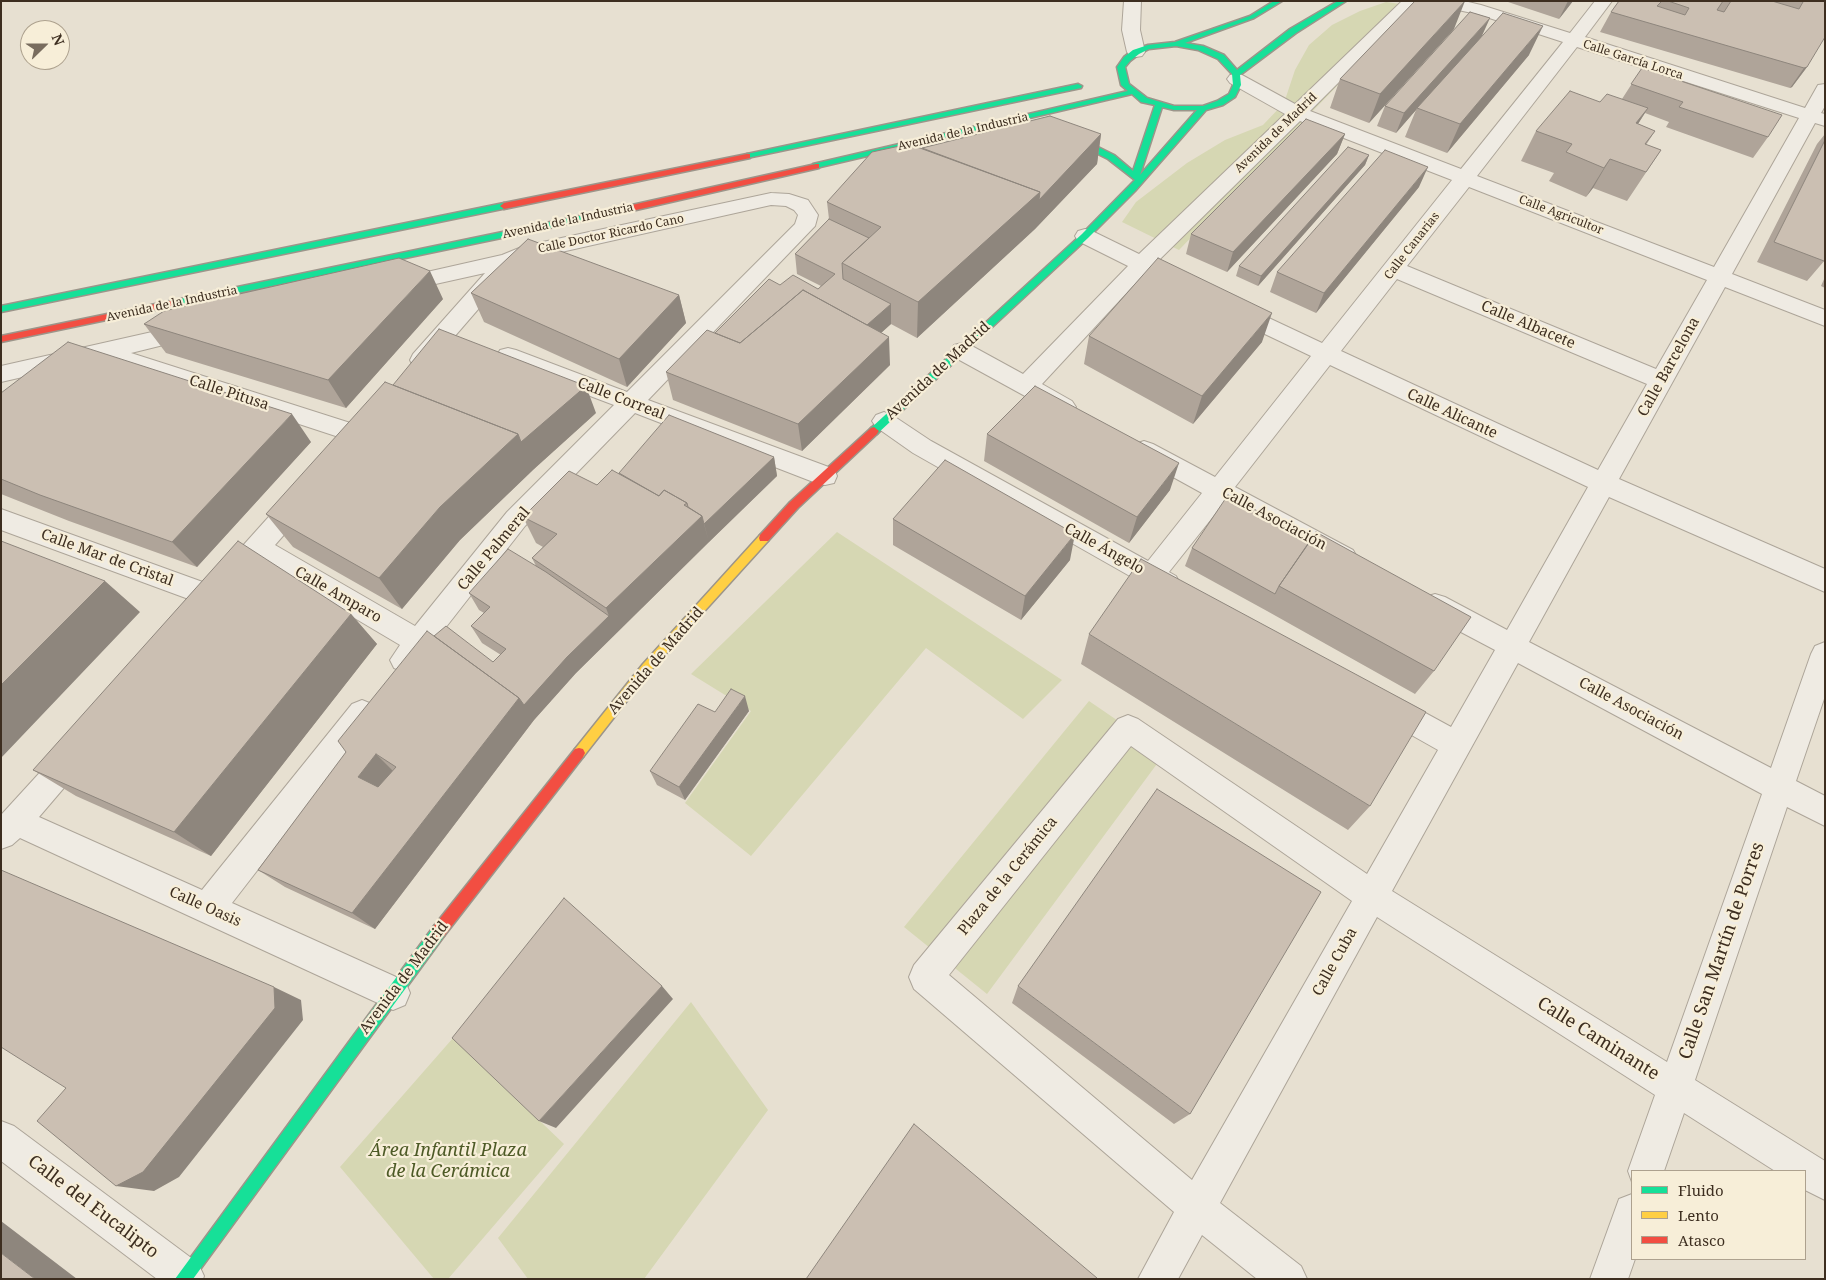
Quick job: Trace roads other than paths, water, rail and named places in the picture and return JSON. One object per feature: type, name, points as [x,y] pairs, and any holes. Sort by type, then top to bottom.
[{"type":"main road","points":[[1176,44],[1200,48],[1221,57],[1236,76],[1237,84],[1232,95],[1224,100],[1203,108],[1174,108],[1159,105],[1133,92],[1117,78],[1121,67],[1136,52],[1148,47],[1176,44],[1252,17],[1279,1]]},
{"type":"main road","points":[[1236,76],[1293,31],[1343,1]]},
{"type":"main road","name":"Avenida de la Industria","points":[[1,309],[649,177],[1093,83]]},
{"type":"main road","name":"Avenida de la Industria","points":[[1,339],[665,201],[1133,92]]},
{"type":"main road","points":[[1132,189],[1159,105]]},
{"type":"main road","name":"Avenida de Madrid","points":[[184,1277],[457,907],[647,667],[794,504],[1085,236],[1132,189],[1203,108]]},
{"type":"main road","points":[[1006,122],[1033,129]]},
{"type":"main road","points":[[1051,134],[1088,145],[1111,157],[1136,177]]},
{"type":"street","points":[[1132,1],[1131,30],[1136,52]]},
{"type":"street","name":"Avenida de Madrid","points":[[1026,387],[1141,265],[1412,1]]},
{"type":"street","name":"Calle García Lorca","points":[[1440,1],[1474,6],[1574,41],[1817,118]]},
{"type":"street","name":"Calle Canarias","points":[[1152,575],[1604,1]]},
{"type":"street","name":"Calle Agricultor","points":[[1236,76],[1297,113],[1825,318]]},
{"type":"street","name":"Calle Barcelona","points":[[1513,646],[1720,276],[1817,118],[1825,88]]},
{"type":"street","name":"Calle Agricultor","points":[[1224,100],[1297,113]]},
{"type":"street","name":"Calle Doctor Ricardo Cano","points":[[372,291],[508,261],[524,253],[772,199],[789,200],[801,205],[808,215]]},
{"type":"street","name":"Calle Palmeral","points":[[208,908],[516,519],[805,226],[808,215]]},
{"type":"street","name":"Calle Alicante","points":[[1085,236],[1326,355],[1562,465],[1605,482],[1825,581]]},
{"type":"street","points":[[408,376],[455,336],[476,298],[508,261]]},
{"type":"street","name":"Calle Albacete","points":[[1394,269],[1662,381]]},
{"type":"street","points":[[448,274],[464,278],[472,286],[476,298]]},
{"type":"street","points":[[1,374],[209,327]]},
{"type":"street","points":[[150,367],[143,359],[147,348],[161,338]]},
{"type":"street","name":"Calle Correal","points":[[492,350],[825,476]]},
{"type":"street","name":"Calle Pitusa","points":[[101,351],[150,367],[363,427],[338,455]]},
{"type":"street","points":[[962,351],[1085,418]]},
{"type":"street","points":[[36,388],[76,357]]},
{"type":"street","name":"Calle Ángelo","points":[[884,421],[922,447],[1186,595]]},
{"type":"street","name":"Calle Asociación","points":[[1127,441],[1363,567]]},
{"type":"street","points":[[193,619],[319,476]]},
{"type":"street","name":"Calle Mar de Cristal","points":[[1,519],[213,597]]},
{"type":"street","name":"Calle Amparo","points":[[257,547],[419,642]]},
{"type":"street","name":"Calle Asociación","points":[[1416,595],[1825,812]]},
{"type":"street","name":"Calle Cuba","points":[[1157,1279],[1513,646]]},
{"type":"street","name":"Calle San Martín de Porres","points":[[1646,1170],[1825,654]]},
{"type":"street","points":[[1369,697],[1456,745]]},
{"type":"street","name":"Plaza de la Cerámica","points":[[1197,1208],[926,977],[1128,728],[1372,896]]},
{"type":"street","points":[[9,828],[90,736]]},
{"type":"street","name":"Calle Oasis","points":[[9,828],[208,908],[394,992]]},
{"type":"street","name":"Calle Caminante","points":[[1372,896],[1825,1182]]},
{"type":"street","name":"Calle del Eucalipto","points":[[1,1139],[184,1277]]},
{"type":"street","points":[[1197,1208],[1288,1279]]},
{"type":"street","points":[[1609,1279],[1631,1215]]},
{"type":"park label","name":"Área Infantil Plaza de la Cerámica","points":[[448,1161]]}]
